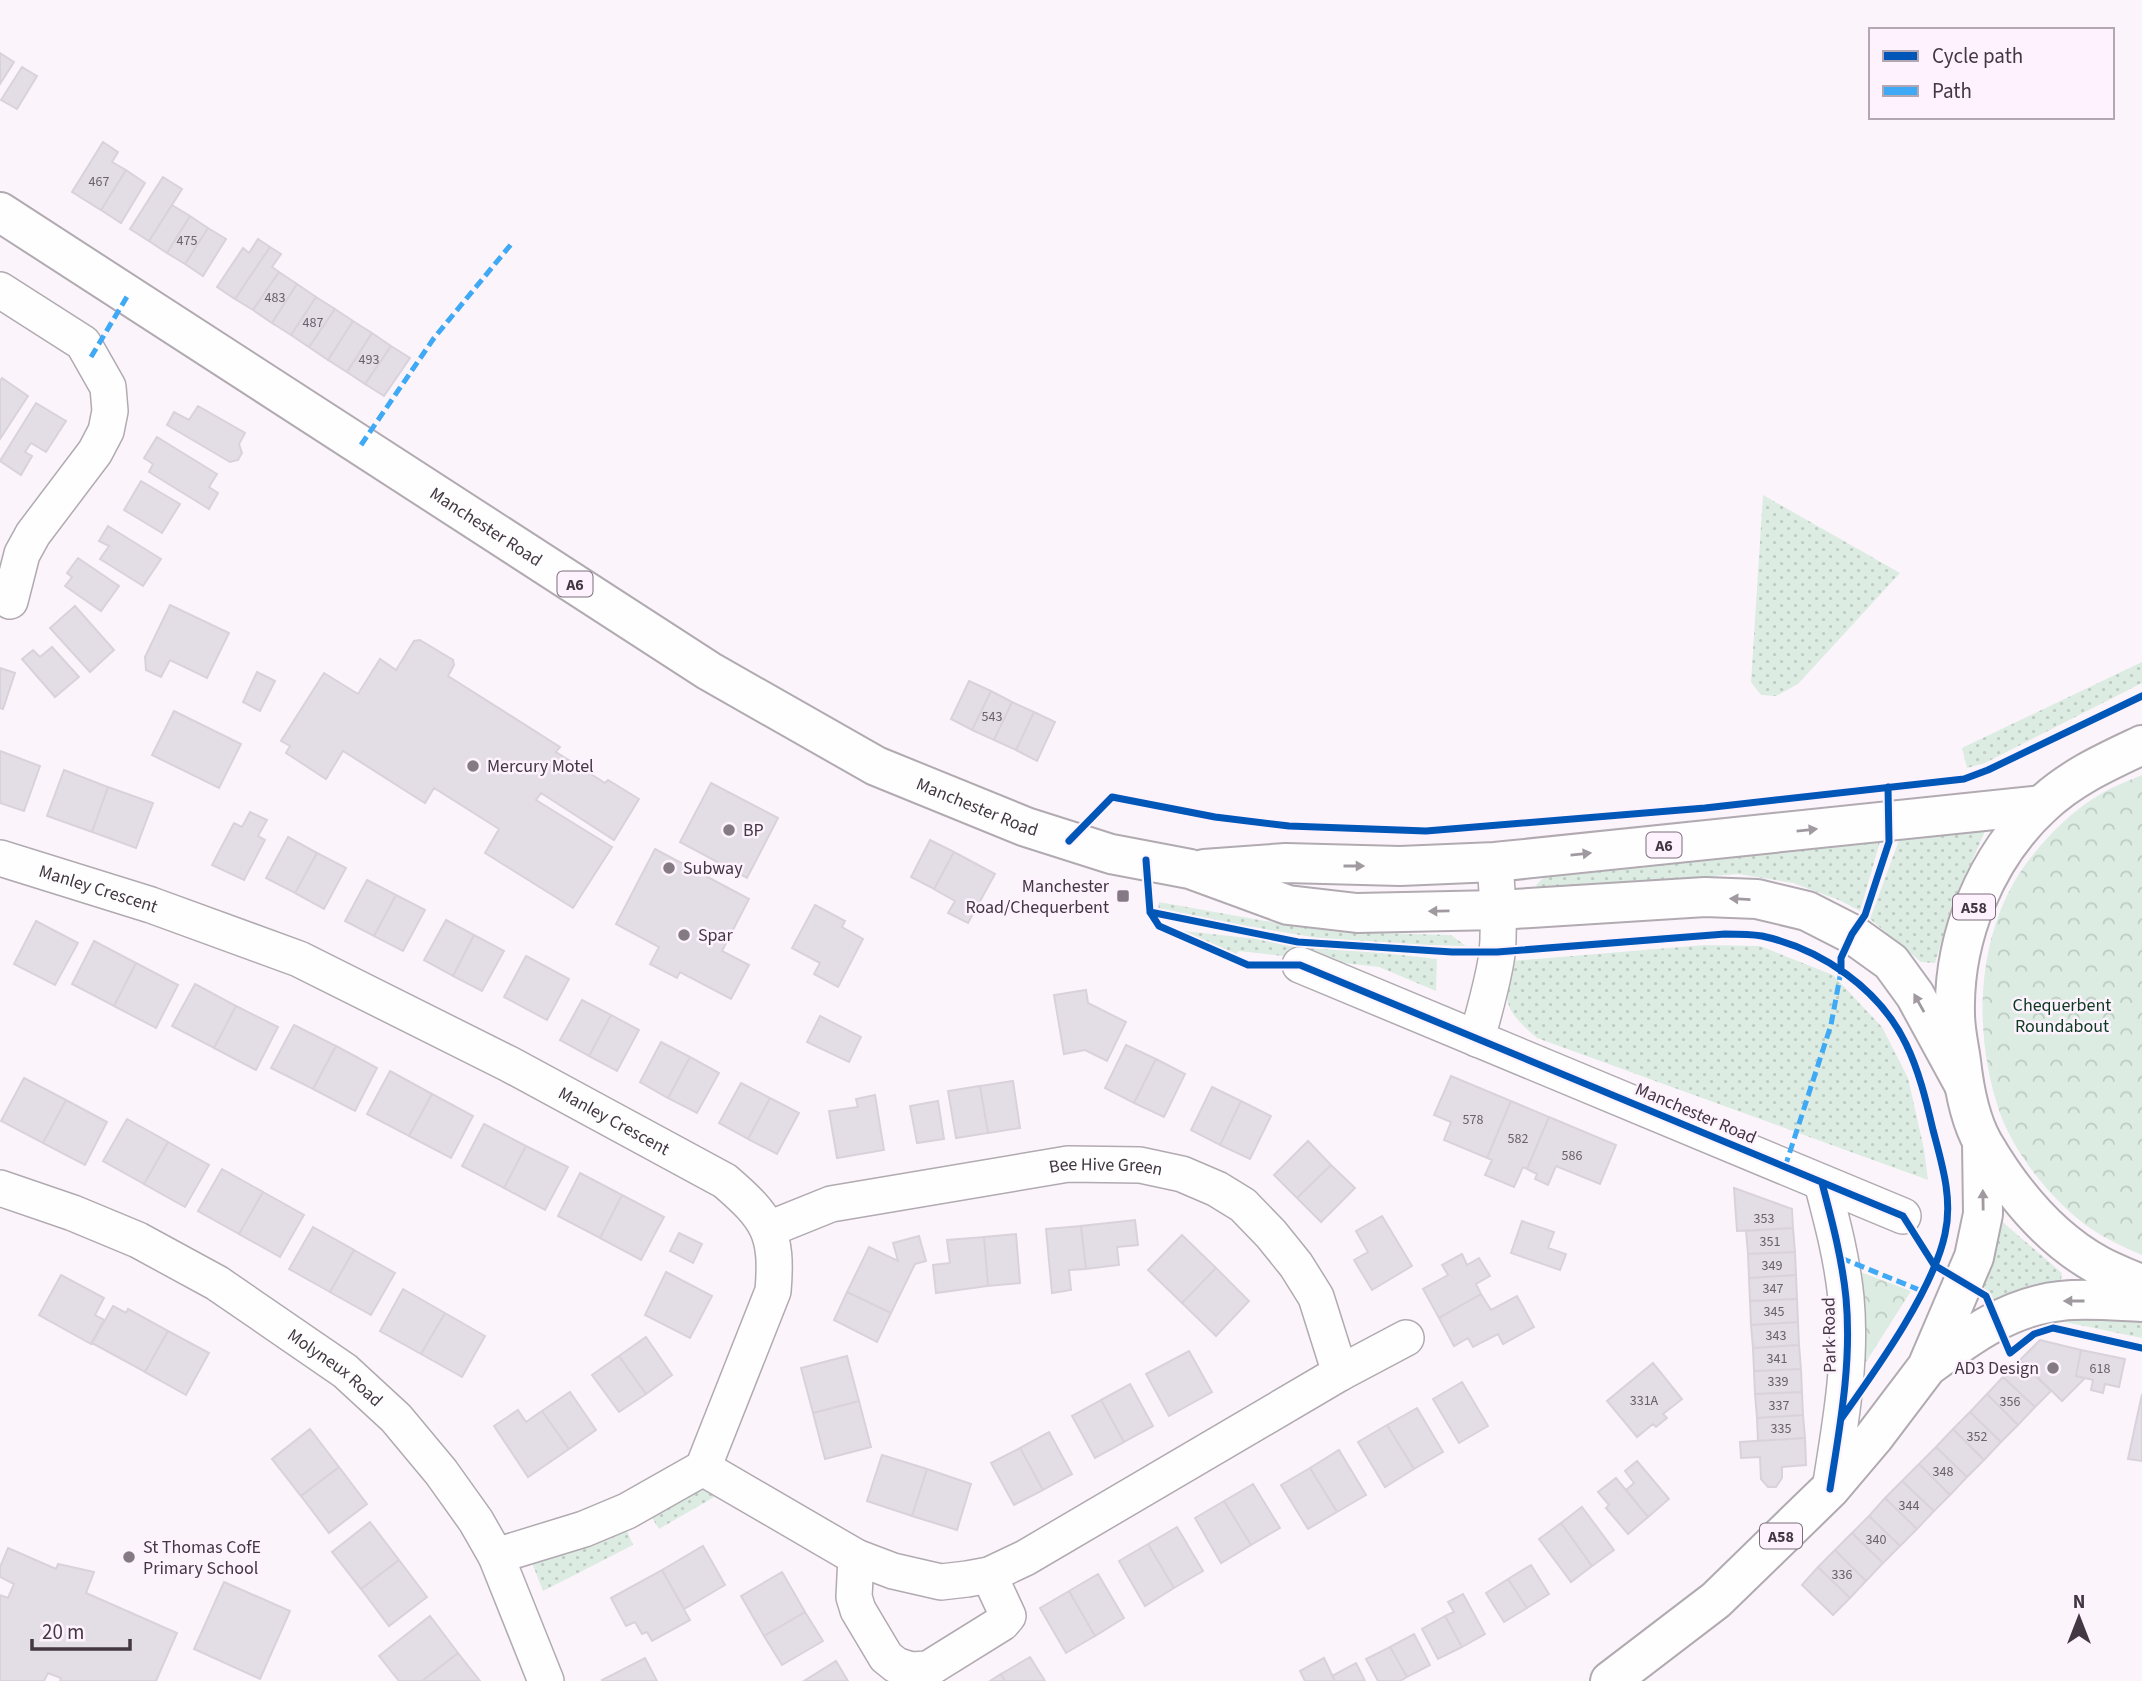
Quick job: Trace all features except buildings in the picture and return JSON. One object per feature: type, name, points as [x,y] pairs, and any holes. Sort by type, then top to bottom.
[{"type":"main road","name":"Manchester Road","points":[[0,212],[709,671],[876,765],[1026,827],[1111,854],[1190,870],[1287,905],[1357,912],[1498,910],[1705,897],[1757,900],[1807,911],[1852,934],[1891,962],[1915,995],[1964,1084]]},
{"type":"main road","name":"A58","points":[[1610,1681],[1716,1600],[1830,1489],[1927,1367],[1974,1257],[1983,1214],[1982,1142],[1964,1084],[1955,1014],[1959,956],[1975,903],[2000,854],[2042,805],[2084,773],[2142,745]]},
{"type":"main road","name":"Manchester Road","points":[[1190,870],[1286,863],[1400,866],[1495,862],[2042,805]]},
{"type":"main road","name":"A58","points":[[1982,1142],[2027,1207],[2061,1240],[2098,1265],[2142,1285]]},
{"type":"main road","name":"A58","points":[[1927,1367],[1973,1333],[2017,1311],[2060,1301],[2142,1302]]},
{"type":"street","points":[[0,290],[83,343],[108,387],[110,411],[106,431],[95,452],[33,534],[11,551],[10,601]]},
{"type":"street","name":"Manley Crescent","points":[[0,858],[151,905],[299,959],[509,1064],[725,1181],[749,1202],[769,1229],[776,1259],[773,1291],[703,1468]]},
{"type":"street","points":[[1476,1039],[1494,972],[1498,910],[1495,862]]},
{"type":"street","name":"Manchester Road","points":[[1300,965],[1903,1216]]},
{"type":"street","name":"Bee Hive Green","points":[[769,1229],[831,1204],[1068,1164],[1140,1165],[1182,1174],[1217,1189],[1243,1205],[1296,1265],[1316,1297],[1340,1373]]},
{"type":"street","name":"Park Road","points":[[1822,1182],[1841,1258],[1846,1300],[1846,1373],[1830,1489]]},
{"type":"street","name":"Molyneux Road","points":[[0,1188],[73,1213],[138,1240],[217,1283],[345,1371],[396,1418],[441,1472],[476,1521],[496,1556],[546,1681]]},
{"type":"street","points":[[496,1556],[617,1516],[703,1468],[856,1557],[893,1571],[941,1582],[989,1574],[1025,1558],[1340,1373],[1406,1338]]},
{"type":"street","points":[[856,1557],[854,1597],[858,1610],[886,1657],[895,1665],[911,1670],[928,1669],[1002,1623],[1008,1616],[989,1574]]},
{"type":"green space","points":[[1763,495],[1900,573],[1798,684],[1776,696],[1761,695],[1751,682]]},
{"type":"green space","points":[[2142,662],[2142,683],[1985,763],[1967,768],[1962,748]]},
{"type":"green space","name":"Chequerbent Roundabout","points":[[2142,775],[2142,1255],[2085,1225],[2054,1197],[2022,1157],[2006,1128],[1991,1083],[1985,1052],[1983,987],[1995,925],[2007,895],[2023,868],[2067,818],[2104,792]]},
{"type":"green space","points":[[1986,829],[1950,911],[1935,963],[1921,962],[1870,919],[1899,840]]},
{"type":"green space","points":[[1880,842],[1860,911],[1793,883],[1738,874],[1542,890],[1536,885],[1547,874]]},
{"type":"green space","points":[[1159,902],[1337,932],[1451,935],[1466,946],[1318,938],[1158,911]]},
{"type":"green space","points":[[1176,930],[1437,959],[1436,991],[1379,967],[1239,951],[1234,956]]},
{"type":"green space","points":[[1705,945],[1760,946],[1833,975],[1882,1027],[1908,1078],[1928,1180],[1537,1038],[1518,1020],[1509,1005],[1507,987],[1511,961]]},
{"type":"green space","points":[[1999,1219],[2062,1273],[2061,1280],[1992,1300],[1978,1285]]},
{"type":"green space","points":[[1847,1267],[1911,1291],[1854,1381]]},
{"type":"green space","points":[[2085,1316],[2142,1318],[2142,1338],[2060,1321]]},
{"type":"green space","points":[[695,1485],[716,1496],[659,1529],[649,1513]]},
{"type":"green space","points":[[624,1524],[633,1545],[543,1591],[532,1563]]},
{"type":"marked path","points":[[361,445],[434,338],[513,242]]},
{"type":"marked path","points":[[91,357],[128,295]]},
{"type":"marked path","points":[[1785,1167],[1831,1025],[1841,971]]},
{"type":"marked path","points":[[1841,1258],[1922,1291]]},
{"type":"cycle path","points":[[1069,841],[1112,797],[1215,817],[1289,826],[1426,831],[1705,808],[1964,779],[2142,696]]},
{"type":"cycle path","points":[[1841,971],[1841,958],[1865,915],[1889,842],[1888,787]]},
{"type":"cycle path","points":[[1146,860],[1150,912],[1159,926],[1248,965],[1300,965],[1903,1216],[1934,1265],[1986,1296],[2010,1353],[2034,1334],[2053,1328],[2142,1348]]},
{"type":"cycle path","points":[[1150,912],[1298,942],[1452,952],[1497,952],[1725,934],[1753,935],[1806,950],[1846,974],[1880,1005],[1911,1054],[1940,1156],[1948,1208],[1945,1234],[1938,1256],[1916,1305],[1841,1419]]},
{"type":"cycle path","points":[[1822,1183],[1842,1268],[1847,1322],[1844,1394],[1830,1489]]},
{"type":"place","name":"Mercury Motel","points":[[473,766]]},
{"type":"place","name":"BP","points":[[729,830]]},
{"type":"place","name":"Subway","points":[[669,868]]},
{"type":"place","name":"Manchester Road/Chequerbent","points":[[1123,896]]},
{"type":"place","name":"Spar","points":[[684,935]]},
{"type":"place","name":"AD3 Design","points":[[2053,1368]]},
{"type":"place","name":"St Thomas CofE Primary School","points":[[129,1557]]}]
